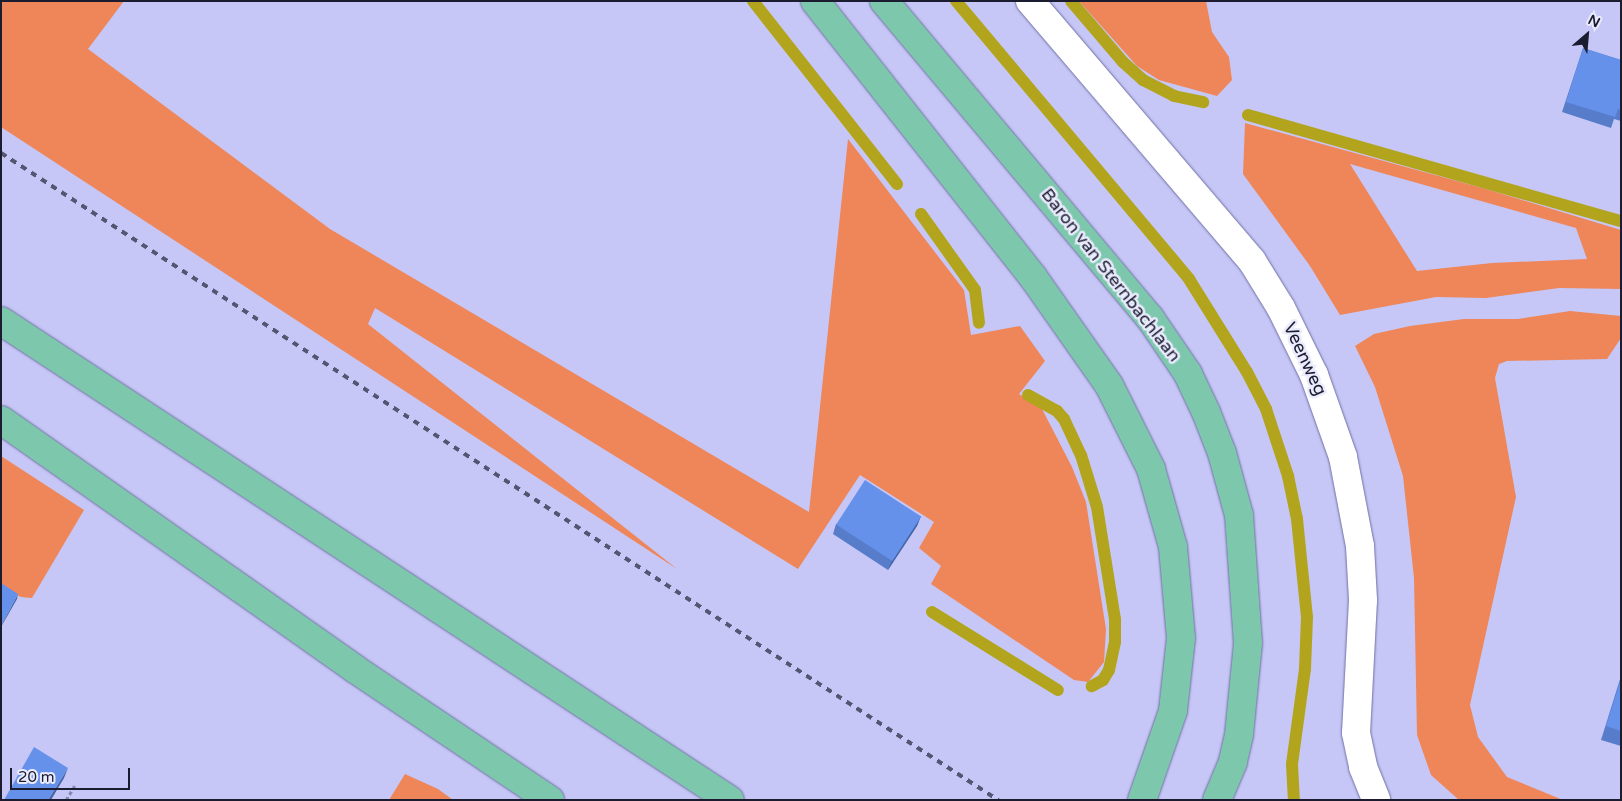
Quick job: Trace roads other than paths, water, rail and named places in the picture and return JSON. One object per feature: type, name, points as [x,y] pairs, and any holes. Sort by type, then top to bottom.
[{"type":"main road","points":[[815,1],[1038,285],[1109,385],[1151,469],[1173,547],[1181,638],[1173,711],[1142,800]]},
{"type":"main road","name":"Baron van Sternbachlaan","points":[[884,1],[1150,318],[1188,374],[1206,412],[1222,453],[1239,515],[1248,634],[1239,735],[1233,762],[1217,800]]},
{"type":"main road","points":[[1,321],[730,800]]},
{"type":"main road","points":[[1,420],[355,669],[550,800]]},
{"type":"street","name":"Veenweg","points":[[1030,1],[1252,261],[1281,308],[1314,375],[1343,458],[1360,546],[1363,600],[1356,733],[1363,767],[1376,800]]},
{"type":"waterway","points":[[753,1],[897,184]]},
{"type":"waterway","points":[[956,1],[1189,279],[1247,372],[1266,409],[1288,476],[1297,519],[1307,617],[1305,669],[1292,764],[1294,800]]},
{"type":"waterway","points":[[1071,1],[1123,62],[1143,80],[1174,96],[1203,102]]},
{"type":"waterway","points":[[1248,115],[1621,221]]},
{"type":"waterway","points":[[921,214],[975,290],[979,323]]},
{"type":"waterway","points":[[1028,395],[1057,411],[1064,419],[1081,455],[1097,507],[1115,619],[1115,642],[1109,670],[1103,680],[1092,686]]},
{"type":"waterway","points":[[932,612],[1058,690]]},
{"type":"railway","points":[[1,153],[998,800]]}]
